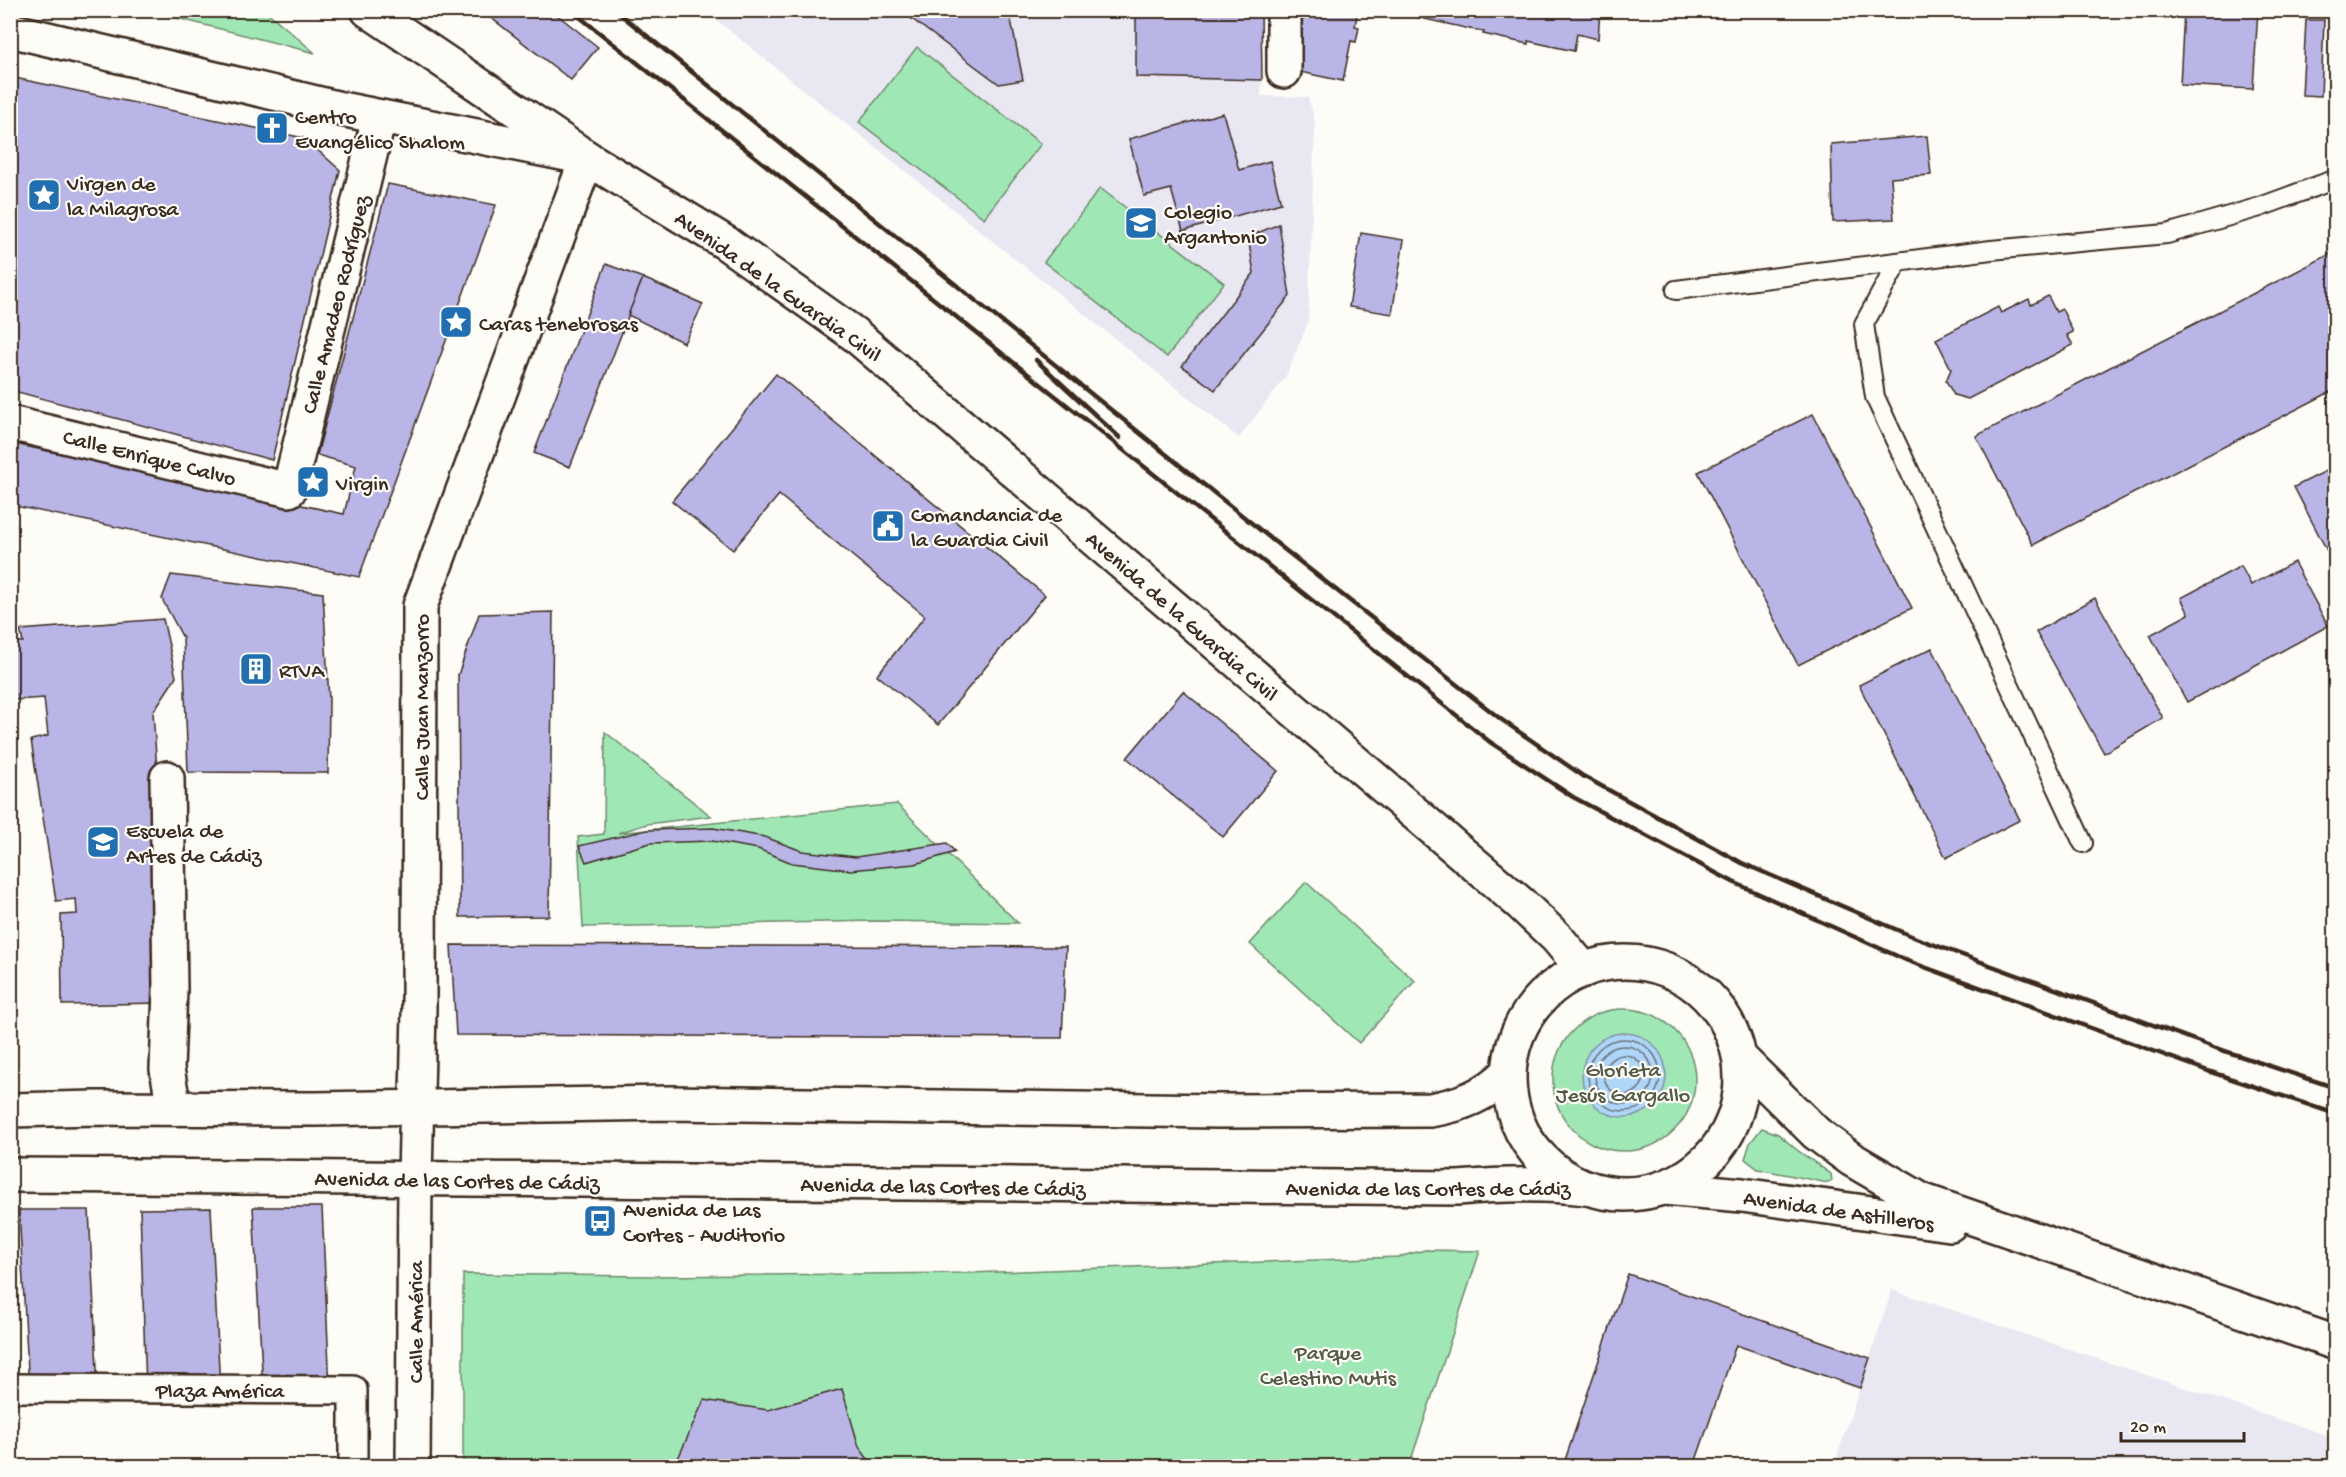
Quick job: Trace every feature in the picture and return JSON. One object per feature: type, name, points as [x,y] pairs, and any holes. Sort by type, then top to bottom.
[{"type":"main road","name":"Avenida de la Guardia Civil","points":[[368,10],[587,158],[726,243],[854,333],[1520,903],[1557,938],[1584,970]]},
{"type":"main road","points":[[1284,10],[1284,71]]},
{"type":"main road","points":[[10,30],[379,118],[587,158]]},
{"type":"main road","name":"Calle Amadeo Rodríguez","points":[[289,490],[379,118]]},
{"type":"main road","name":"Calle Juan Manzorro","points":[[415,1178],[418,1106],[420,606],[587,158]]},
{"type":"main road","name":"Calle Enrique Calvo","points":[[10,423],[289,490]]},
{"type":"main road","points":[[166,778],[170,990],[167,1069],[174,1108]]},
{"type":"main road","points":[[1617,962],[1651,964],[1682,977],[1709,998],[1729,1025],[1740,1058],[1741,1085],[1736,1112],[1725,1136],[1709,1158],[1688,1176],[1664,1188],[1638,1194],[1612,1193],[1587,1188],[1564,1178],[1544,1162],[1528,1143],[1516,1122],[1510,1098],[1511,1053],[1517,1035],[1531,1010],[1551,989],[1566,978],[1584,970],[1617,962]]},
{"type":"main road","name":"Avenida de Astilleros","points":[[1740,1058],[1816,1133],[1851,1159],[1921,1200],[2336,1343]]},
{"type":"main road","points":[[10,1110],[315,1109],[670,1103],[1218,1111],[1430,1110],[1455,1106],[1484,1093],[1509,1073]]},
{"type":"main road","name":"Avenida de las Cortes de Cádiz","points":[[10,1175],[1057,1187],[1458,1188],[1537,1184],[1587,1188]]},
{"type":"main road","name":"Calle América","points":[[413,1467],[415,1178]]},
{"type":"main road","name":"Avenida de Astilleros","points":[[1664,1188],[1742,1196],[2013,1233]]},
{"type":"street","name":"Plaza América","points":[[10,1388],[353,1390],[353,1467]]},
{"type":"lane","points":[[1676,290],[1991,250],[2167,234],[2260,207],[2336,179]]},
{"type":"lane","points":[[1898,262],[1864,324],[1875,397],[2083,843]]},
{"type":"shaded area","name":"Colegio Argantonio","points":[[705,11],[1136,11],[1136,77],[1262,80],[1261,96],[1308,97],[1315,122],[1308,323],[1286,376],[1239,438]]},
{"type":"shaded area","points":[[1892,1290],[2335,1438],[2335,1466],[1834,1466]]},
{"type":"green space","points":[[149,11],[266,11],[315,53]]},
{"type":"green space","points":[[917,47],[1041,144],[984,218],[859,122]]},
{"type":"green space","points":[[1100,188],[1224,283],[1167,357],[1044,262]]},
{"type":"green space","points":[[605,732],[711,816],[647,824],[618,833],[897,804],[1018,923],[877,921],[583,927],[578,837],[604,834]]},
{"type":"green space","points":[[1306,882],[1415,981],[1359,1043],[1250,944]]},
{"type":"green space","name":"Glorieta Jesús Gargallo","points":[[1624,1009],[1651,1014],[1674,1030],[1690,1053],[1695,1080],[1690,1107],[1674,1130],[1651,1146],[1624,1151],[1597,1146],[1574,1130],[1558,1107],[1553,1080],[1558,1053],[1574,1030],[1597,1014]]},
{"type":"green space","points":[[1762,1128],[1778,1134],[1831,1174],[1832,1181],[1828,1183],[1758,1169],[1745,1159],[1750,1143]]},
{"type":"green space","name":"Parque Celestino Mutis","points":[[1425,1250],[1480,1251],[1409,1466],[463,1466],[463,1274],[653,1276],[969,1273],[1398,1257]]},
{"type":"water","points":[[1624,1033],[1640,1036],[1654,1045],[1663,1059],[1666,1075],[1663,1091],[1654,1105],[1640,1114],[1624,1117],[1608,1114],[1594,1105],[1585,1091],[1582,1075],[1585,1059],[1594,1045],[1608,1036]]},
{"type":"building","points":[[481,10],[551,10],[598,47],[571,80]]},
{"type":"building","points":[[900,10],[1009,10],[1023,80],[999,84]]},
{"type":"building","points":[[1136,10],[1261,10],[1262,80],[1136,77]]},
{"type":"building","points":[[1303,10],[1358,10],[1355,26],[1359,27],[1356,42],[1351,41],[1343,81],[1300,72]]},
{"type":"building","points":[[1384,10],[1600,10],[1598,39],[1577,34],[1574,51],[1528,41],[1528,44]]},
{"type":"building","points":[[2184,10],[2258,10],[2253,89],[2180,85]]},
{"type":"building","points":[[2307,10],[2336,10],[2336,15],[2307,14]]},
{"type":"building","points":[[2306,20],[2324,20],[2321,96],[2302,95]]},
{"type":"building","points":[[10,77],[304,138],[340,170],[272,460],[10,390]]},
{"type":"building","points":[[1223,113],[1239,170],[1270,161],[1281,203],[1183,231],[1171,189],[1144,196],[1129,139]]},
{"type":"building","points":[[1927,136],[1931,175],[1891,178],[1894,219],[1833,222],[1831,144]]},
{"type":"building","points":[[388,184],[496,205],[359,577],[10,505],[10,443],[344,514],[356,466],[317,455]]},
{"type":"building","points":[[1279,224],[1290,296],[1215,390],[1182,366],[1254,273],[1248,237]]},
{"type":"building","points":[[1361,233],[1404,240],[1392,314],[1349,307]]},
{"type":"building","points":[[2336,251],[2336,389],[2033,545],[1976,436]]},
{"type":"building","points":[[606,264],[643,278],[570,467],[534,453]]},
{"type":"building","points":[[643,278],[703,304],[684,343],[628,315]]},
{"type":"building","points":[[2048,296],[2056,312],[2062,309],[2073,332],[2067,335],[2073,345],[1968,399],[1954,395],[1946,381],[1951,369],[1936,339],[1998,307],[2001,313],[2029,299],[2031,305]]},
{"type":"building","name":"Comandancia de la Guardia Civil","points":[[776,374],[1045,595],[938,725],[877,675],[925,616],[779,495],[733,550],[672,501]]},
{"type":"building","points":[[1813,414],[1912,608],[1798,665],[1698,472]]},
{"type":"building","points":[[2336,466],[2336,568],[2294,487]]},
{"type":"building","points":[[2294,562],[2328,626],[2187,702],[2150,635],[2189,614],[2181,598],[2241,566],[2251,585]]},
{"type":"building","name":"RTVA","points":[[171,575],[323,593],[329,700],[328,773],[188,772],[183,638],[162,599]]},
{"type":"building","points":[[2095,598],[2163,718],[2104,753],[2036,632]]},
{"type":"building","points":[[553,612],[549,916],[460,917],[458,675],[479,614]]},
{"type":"building","name":"Escuela de Artes de Cádiz","points":[[163,619],[176,677],[153,712],[158,785],[159,1003],[62,1005],[61,915],[77,914],[76,899],[56,901],[31,740],[48,736],[44,698],[15,700],[10,689],[10,642],[23,642],[20,630]]},
{"type":"building","points":[[1932,648],[2020,820],[1946,858],[1859,685]]},
{"type":"building","points":[[1183,691],[1278,771],[1223,837],[1127,758]]},
{"type":"building","points":[[713,828],[765,837],[802,851],[856,857],[947,843],[955,852],[915,864],[850,870],[792,863],[758,849],[712,841],[650,843],[586,862],[579,846],[647,830]]},
{"type":"building","points":[[451,945],[1066,947],[1062,1038],[456,1035]]},
{"type":"building","points":[[253,1207],[322,1207],[330,1389],[263,1389]]},
{"type":"building","points":[[211,1208],[220,1389],[146,1389],[140,1209]]},
{"type":"building","points":[[19,1210],[89,1210],[98,1389],[29,1388]]},
{"type":"building","points":[[1628,1274],[1870,1358],[1860,1388],[1736,1345],[1694,1466],[1563,1466]]},
{"type":"building","points":[[842,1389],[859,1447],[873,1466],[671,1466],[676,1463],[704,1400],[768,1410]]},
{"type":"railway","points":[[571,10],[1490,742],[1573,797],[1733,882],[1908,961],[2208,1071],[2336,1114]]},
{"type":"railway","points":[[615,10],[1285,550],[1502,720],[1583,776],[1742,863],[1916,938],[2216,1048],[2336,1088]]},
{"type":"railway","points":[[1036,360],[1120,438]]},
{"type":"place","name":"Centro Evangélico Shalom","points":[[272,128]]},
{"type":"place","name":"Virgen de la Milagrosa","points":[[44,195]]},
{"type":"place","name":"Colegio Argantonio","points":[[1141,223]]},
{"type":"place","name":"Caras tenebrosas","points":[[456,322]]},
{"type":"place","name":"Virgin","points":[[313,482]]},
{"type":"place","name":"Comandancia de la Guardia Civil","points":[[888,526]]},
{"type":"place","name":"RTVA","points":[[256,669]]},
{"type":"place","name":"Escuela de Artes de Cádiz","points":[[103,842]]},
{"type":"place","name":"Avenida de Las Cortes - Auditorio","points":[[600,1221]]}]
